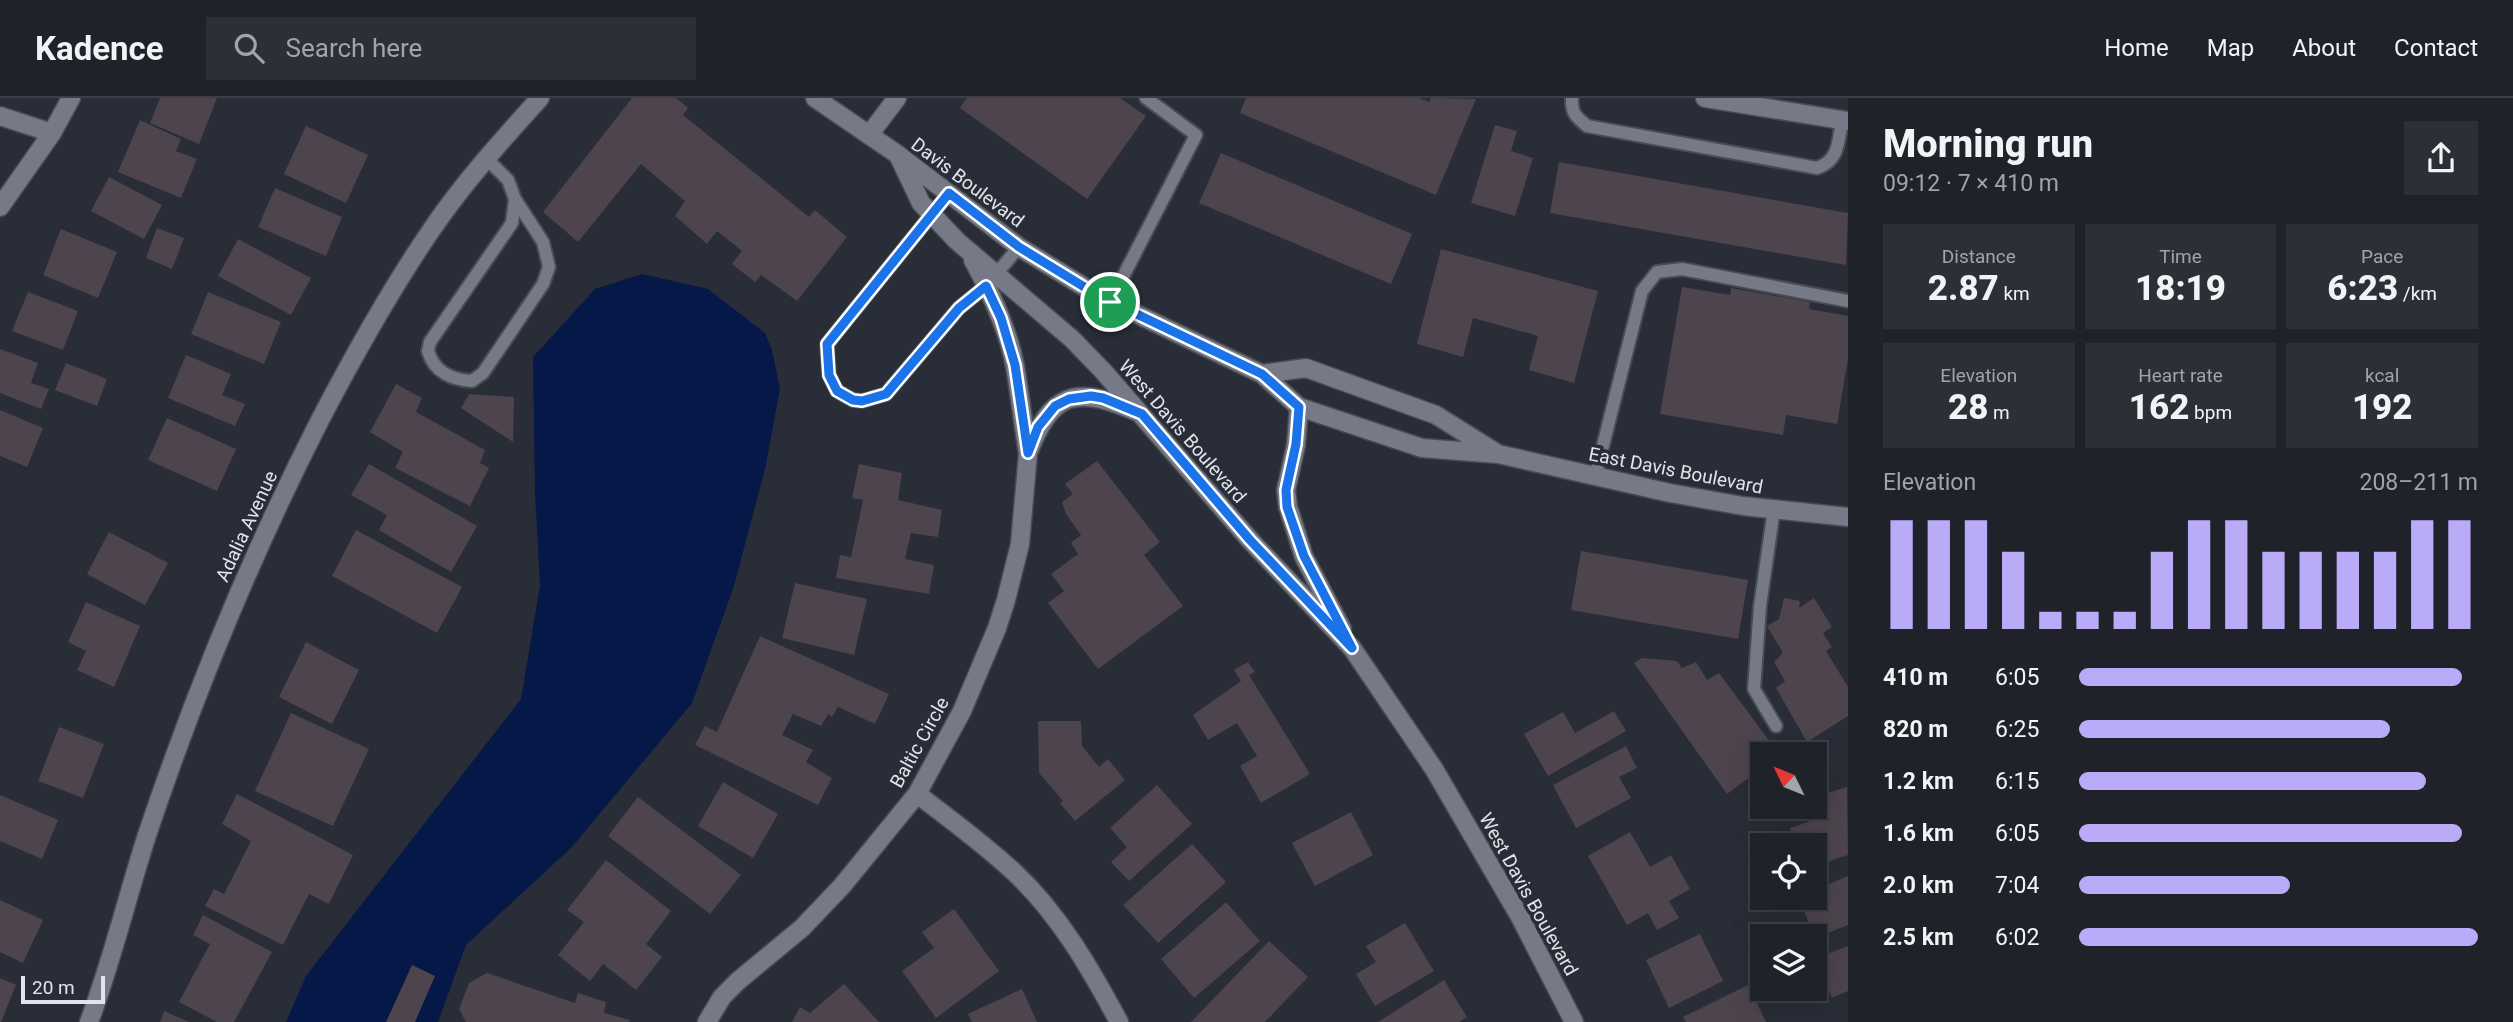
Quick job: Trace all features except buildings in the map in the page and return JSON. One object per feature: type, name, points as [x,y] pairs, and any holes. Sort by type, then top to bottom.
[{"type":"street","points":[[0,207],[52,133],[71,98]]},
{"type":"street","name":"Adalia Avenue","points":[[89,1022],[107,974],[146,838],[194,702],[245,575],[304,452],[363,337],[433,228],[486,158],[540,98]]},
{"type":"street","name":"Davis Boulevard","points":[[815,98],[897,154],[1019,247],[1105,299]]},
{"type":"street","points":[[869,135],[897,98]]},
{"type":"street","points":[[1705,98],[1845,121]]},
{"type":"street","points":[[0,116],[52,133]]},
{"type":"street","points":[[897,154],[921,203],[968,250],[991,280],[1015,365],[1028,453]]},
{"type":"street","name":"West Davis Boulevard","points":[[991,280],[1072,339],[1142,414],[1250,540],[1352,648]]},
{"type":"street","name":"East Davis Boulevard","points":[[1105,299],[1262,374],[1299,407],[1422,448],[1497,453],[1670,493],[1848,517]]},
{"type":"street","name":"East Davis Boulevard","points":[[1262,374],[1306,368],[1436,415],[1497,453]]},
{"type":"street","points":[[1028,453],[1038,427],[1055,406],[1069,399],[1091,396],[1103,398],[1142,414]]},
{"type":"street","name":"West Davis Boulevard","points":[[1299,407],[1296,444],[1286,490],[1287,507],[1304,556],[1352,648],[1434,769],[1513,906],[1574,1022]]},
{"type":"street","name":"Baltic Circle","points":[[707,1022],[722,997],[737,981],[802,928],[842,886],[918,794],[962,711],[1006,600],[1020,544],[1028,453]]},
{"type":"street","points":[[918,794],[1004,864],[1035,894],[1076,947],[1119,1022]]},
{"type":"lane","points":[[1105,299],[1196,135],[1146,98]]},
{"type":"lane","points":[[1572,98],[1571,109],[1587,126],[1817,168],[1828,164],[1835,155],[1845,121]]},
{"type":"lane","points":[[486,158],[508,180],[515,199],[543,242],[548,255],[547,275],[483,373],[472,381],[453,378],[435,366],[428,351],[430,342],[512,223],[515,199]]},
{"type":"lane","points":[[949,193],[827,344],[829,375],[837,391],[853,400],[862,401],[886,394],[959,308],[991,280],[1019,247]]},
{"type":"lane","points":[[1595,477],[1642,291],[1657,272],[1682,269],[1848,301]]},
{"type":"lane","points":[[1774,509],[1760,606],[1754,689],[1776,726]]},
{"type":"water","points":[[642,274],[708,289],[765,333],[772,350],[780,389],[765,469],[734,586],[692,703],[571,848],[466,945],[438,1022],[286,1022],[306,976],[521,699],[540,585],[535,493],[533,357],[595,289]]},
{"type":"route","points":[[949,193],[1019,247],[1110,302],[1262,374],[1299,407],[1296,444],[1286,490],[1287,507],[1304,556],[1352,648],[1250,540],[1142,414],[1103,398],[1091,396],[1069,399],[1055,406],[1038,427],[1028,453],[1009,341],[986,286],[959,308],[886,394],[862,401],[853,400],[837,391],[829,375],[827,344],[949,193]]}]
